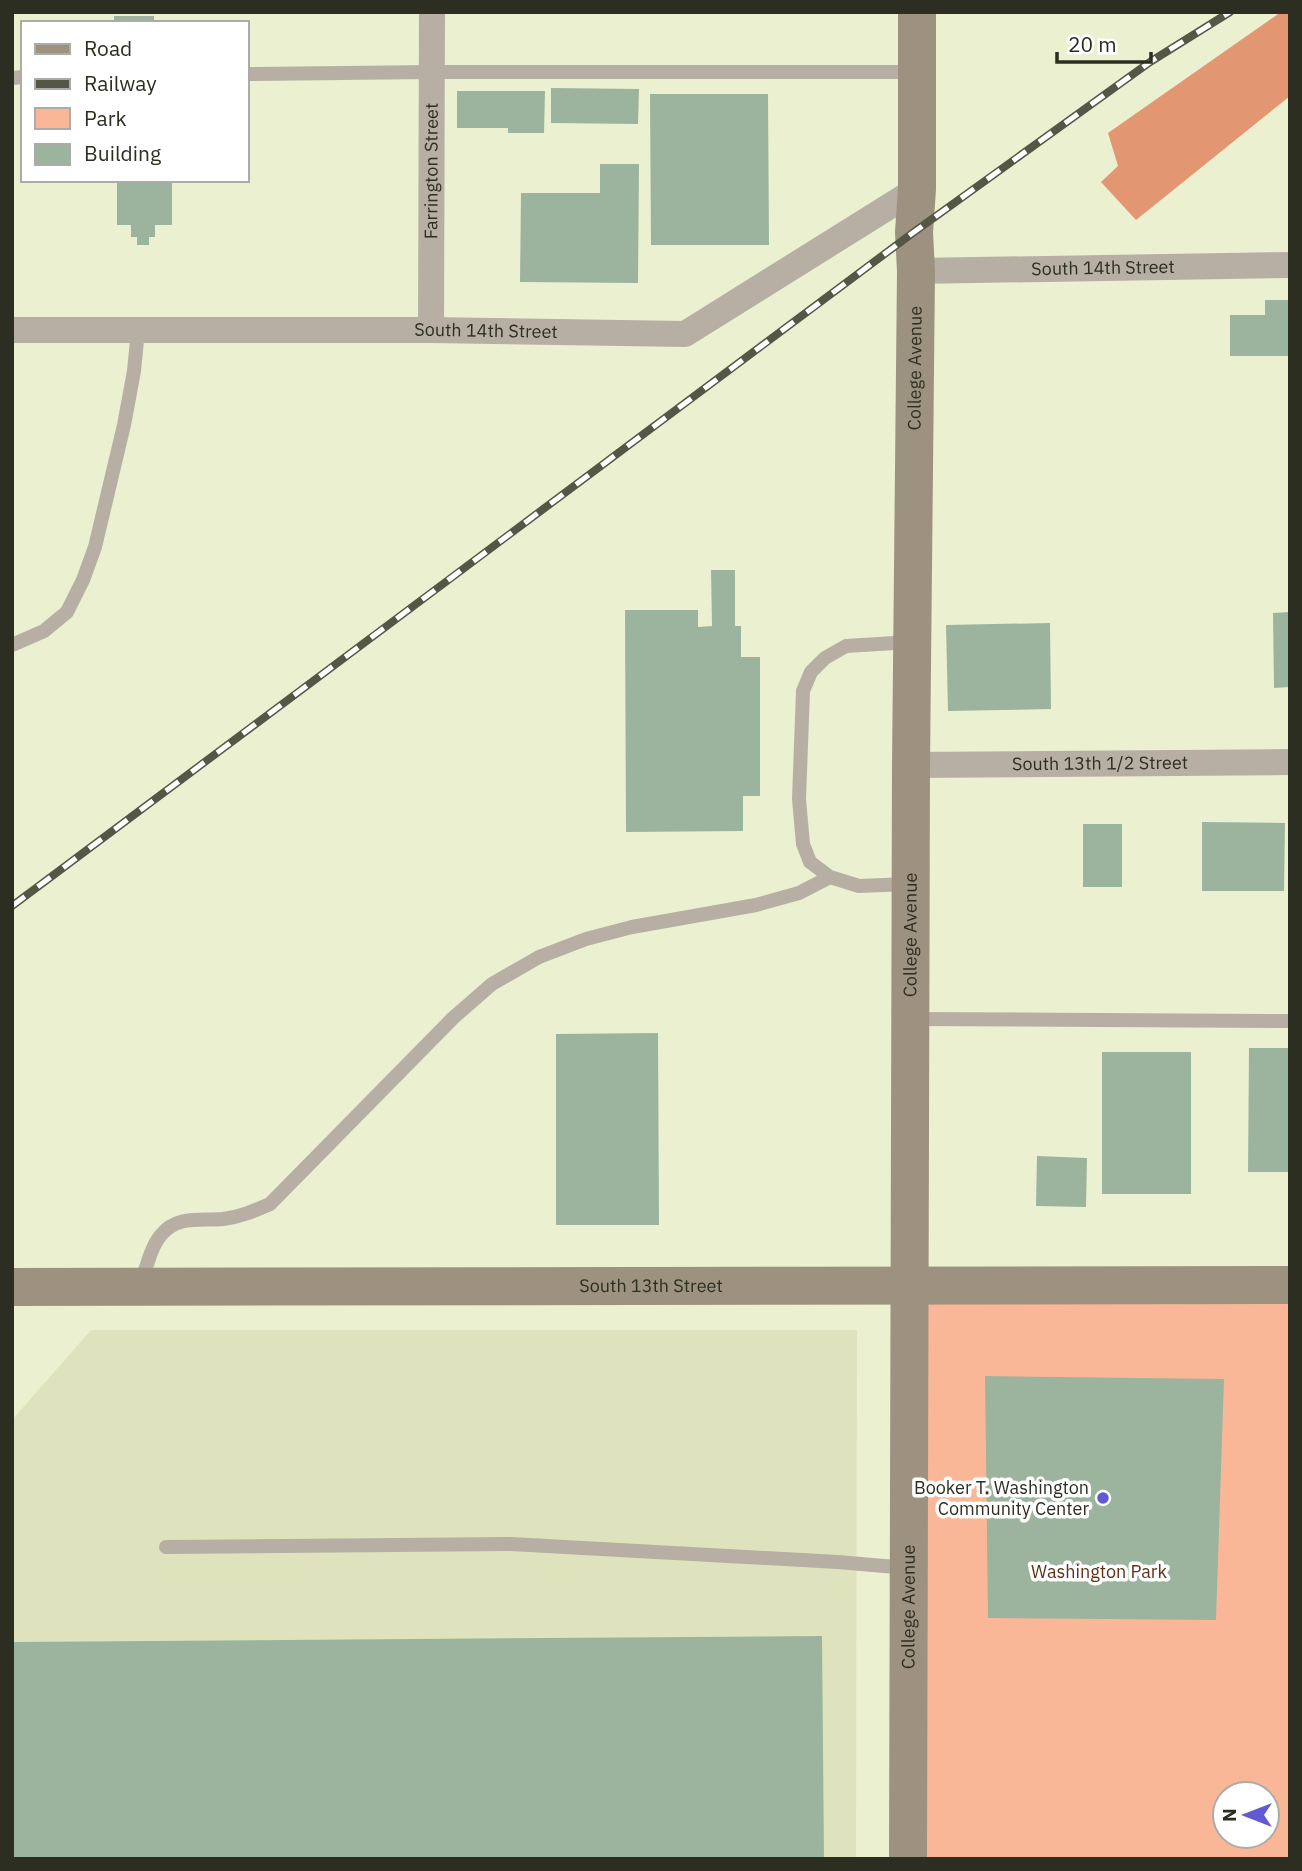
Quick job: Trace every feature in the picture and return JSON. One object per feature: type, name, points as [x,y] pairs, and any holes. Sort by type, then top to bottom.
[{"type":"street","name":"Farrington Street","points":[[431,330],[432,12]]},
{"type":"street","name":"College Avenue","points":[[908,1859],[911,765],[918,12]]},
{"type":"street","name":"South 14th Street","points":[[12,330],[431,330],[685,334],[918,189]]},
{"type":"street","name":"South 14th Street","points":[[916,271],[1290,265]]},
{"type":"street","name":"South 13th 1/2 Street","points":[[911,765],[1290,762]]},
{"type":"street","name":"South 13th Street","points":[[12,1287],[1290,1285]]},
{"type":"lane","points":[[248,74],[918,72]]},
{"type":"lane","points":[[12,645],[44,631],[67,612],[83,580],[95,547],[124,425],[138,330]]},
{"type":"lane","points":[[911,884],[859,886],[830,877],[810,862],[803,844],[799,799],[803,691],[811,672],[825,658],[846,646],[912,642]]},
{"type":"lane","points":[[140,1287],[155,1244],[162,1234],[184,1220],[223,1219],[247,1214],[270,1204],[453,1018],[492,984],[538,957],[586,939],[632,927],[756,905],[799,893],[830,877]]},
{"type":"lane","points":[[910,1019],[1290,1021]]},
{"type":"lane","points":[[166,1547],[511,1544],[908,1568]]},
{"type":"shaded area","points":[[1281,12],[1290,12],[1290,96],[1136,220],[1101,182],[1118,166],[1108,133]]},
{"type":"shaded area","points":[[91,1330],[857,1330],[856,1859],[12,1859],[12,1420]]},
{"type":"green space","name":"Washington Park","points":[[909,1285],[1290,1286],[1290,1859],[908,1859]]},
{"type":"building","points":[[114,16],[154,16],[154,21],[114,21]]},
{"type":"building","points":[[551,88],[639,89],[638,124],[551,123]]},
{"type":"building","points":[[457,91],[545,91],[544,133],[508,133],[508,128],[457,128]]},
{"type":"building","points":[[650,94],[768,94],[769,245],[651,245]]},
{"type":"building","points":[[600,164],[639,164],[638,283],[520,282],[521,193],[600,193]]},
{"type":"building","points":[[117,182],[172,182],[172,225],[155,225],[155,237],[149,237],[149,245],[137,245],[137,237],[131,237],[131,225],[117,225]]},
{"type":"building","points":[[1265,300],[1290,300],[1290,356],[1230,356],[1230,315],[1265,315]]},
{"type":"building","points":[[711,570],[735,570],[735,626],[741,626],[741,657],[760,657],[760,796],[743,796],[743,831],[626,832],[625,610],[698,610],[698,627],[712,626]]},
{"type":"building","points":[[1290,612],[1290,687],[1274,688],[1273,613]]},
{"type":"building","points":[[1050,623],[1051,709],[948,711],[946,625]]},
{"type":"building","points":[[1202,822],[1285,823],[1284,891],[1202,891]]},
{"type":"building","points":[[1083,824],[1122,824],[1122,887],[1083,887]]},
{"type":"building","points":[[658,1033],[659,1225],[556,1225],[556,1034]]},
{"type":"building","points":[[1249,1048],[1290,1048],[1290,1172],[1248,1172]]},
{"type":"building","points":[[1102,1052],[1191,1052],[1191,1194],[1102,1194]]},
{"type":"building","points":[[1037,1156],[1087,1158],[1086,1207],[1036,1206]]},
{"type":"building","name":"Booker T. Washington Community Center","points":[[985,1376],[1224,1379],[1216,1620],[988,1618]]},
{"type":"building","points":[[822,1636],[824,1859],[12,1859],[12,1642]]},
{"type":"railway","points":[[12,906],[914,232],[1150,62],[1230,12]]},
{"type":"place","name":"Booker T. Washington Community Center","points":[[1103,1498]]}]
